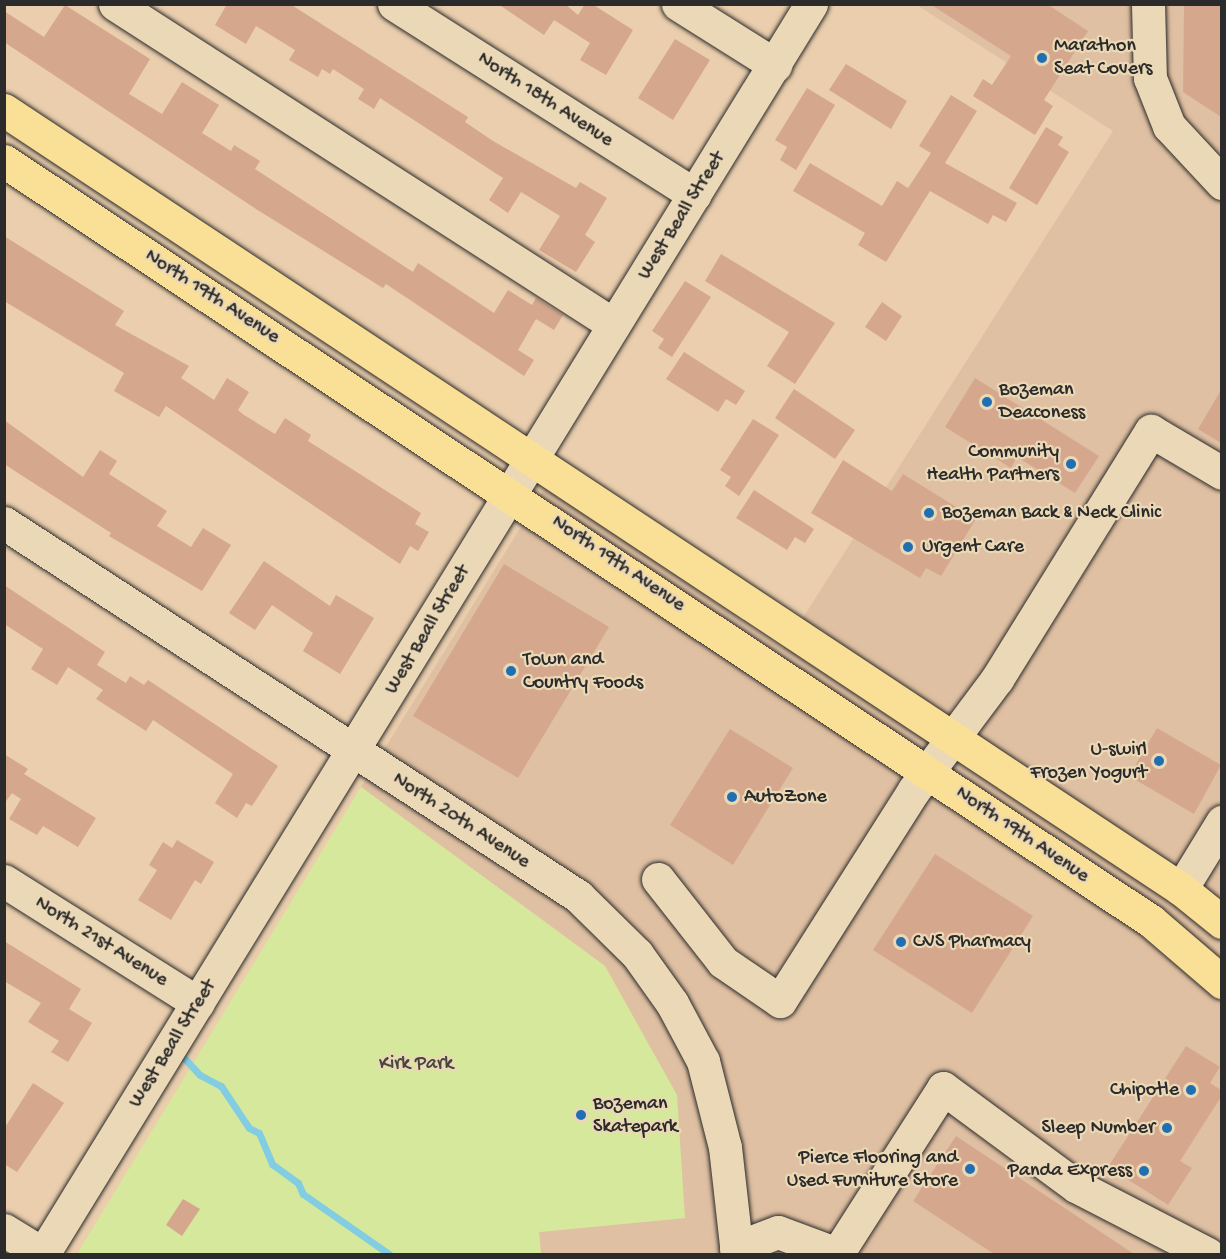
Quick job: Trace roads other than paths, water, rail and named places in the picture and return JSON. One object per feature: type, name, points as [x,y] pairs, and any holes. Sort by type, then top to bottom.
[{"type":"main road","name":"North 19th Avenue","points":[[4,110],[949,740],[1181,889],[1221,922]]},
{"type":"main road","name":"North 19th Avenue","points":[[4,161],[510,492],[1151,921],[1221,982]]},
{"type":"street","points":[[115,4],[614,325]]},
{"type":"street","name":"North 18th Avenue","points":[[394,4],[695,195]]},
{"type":"street","points":[[678,4],[775,65]]},
{"type":"street","name":"West Beall Street","points":[[43,1254],[355,752],[510,492],[811,4]]},
{"type":"street","points":[[1148,4],[1150,78],[1169,126],[1221,183]]},
{"type":"street","points":[[658,879],[723,962],[780,1001],[927,771],[997,679],[1151,431],[1221,473]]},
{"type":"street","name":"North 20th Avenue","points":[[4,523],[578,896],[637,954],[672,1003],[703,1060],[725,1147],[737,1251]]},
{"type":"street","points":[[1181,889],[1221,822]]},
{"type":"street","name":"North 21st Avenue","points":[[4,881],[198,1003]]},
{"type":"street","points":[[737,1251],[778,1232],[837,1254],[943,1088],[1076,1186],[1208,1254]]},
{"type":"street","points":[[4,1230],[43,1254]]},
{"type":"waterway","points":[[185,1059],[200,1075],[221,1086],[249,1128],[259,1133],[272,1164],[298,1183],[303,1194],[389,1254]]},
{"type":"place","name":"Marathon Seat Covers","points":[[1042,58]]},
{"type":"place","name":"Bozeman Deaconess","points":[[987,402]]},
{"type":"place","name":"Community Health Partners","points":[[1071,464]]},
{"type":"place","name":"Bozeman Back & Neck Clinic","points":[[929,513]]},
{"type":"place","name":"Urgent Care","points":[[908,547]]},
{"type":"place","name":"Town and Country Foods","points":[[511,671]]},
{"type":"place","name":"U-swirl Frozen Yogurt","points":[[1159,761]]},
{"type":"place","name":"AutoZone","points":[[732,797]]},
{"type":"place","name":"CVS Pharmacy","points":[[901,942]]},
{"type":"place","name":"Chipotle","points":[[1191,1090]]},
{"type":"place","name":"Bozeman Skatepark","points":[[581,1115]]},
{"type":"place","name":"Sleep Number","points":[[1167,1128]]},
{"type":"place","name":"Pierce Flooring and Used Furniture Store","points":[[970,1169]]},
{"type":"place","name":"Panda Express","points":[[1144,1171]]},
{"type":"park label","name":"Kirk Park","points":[[416,1064]]}]
